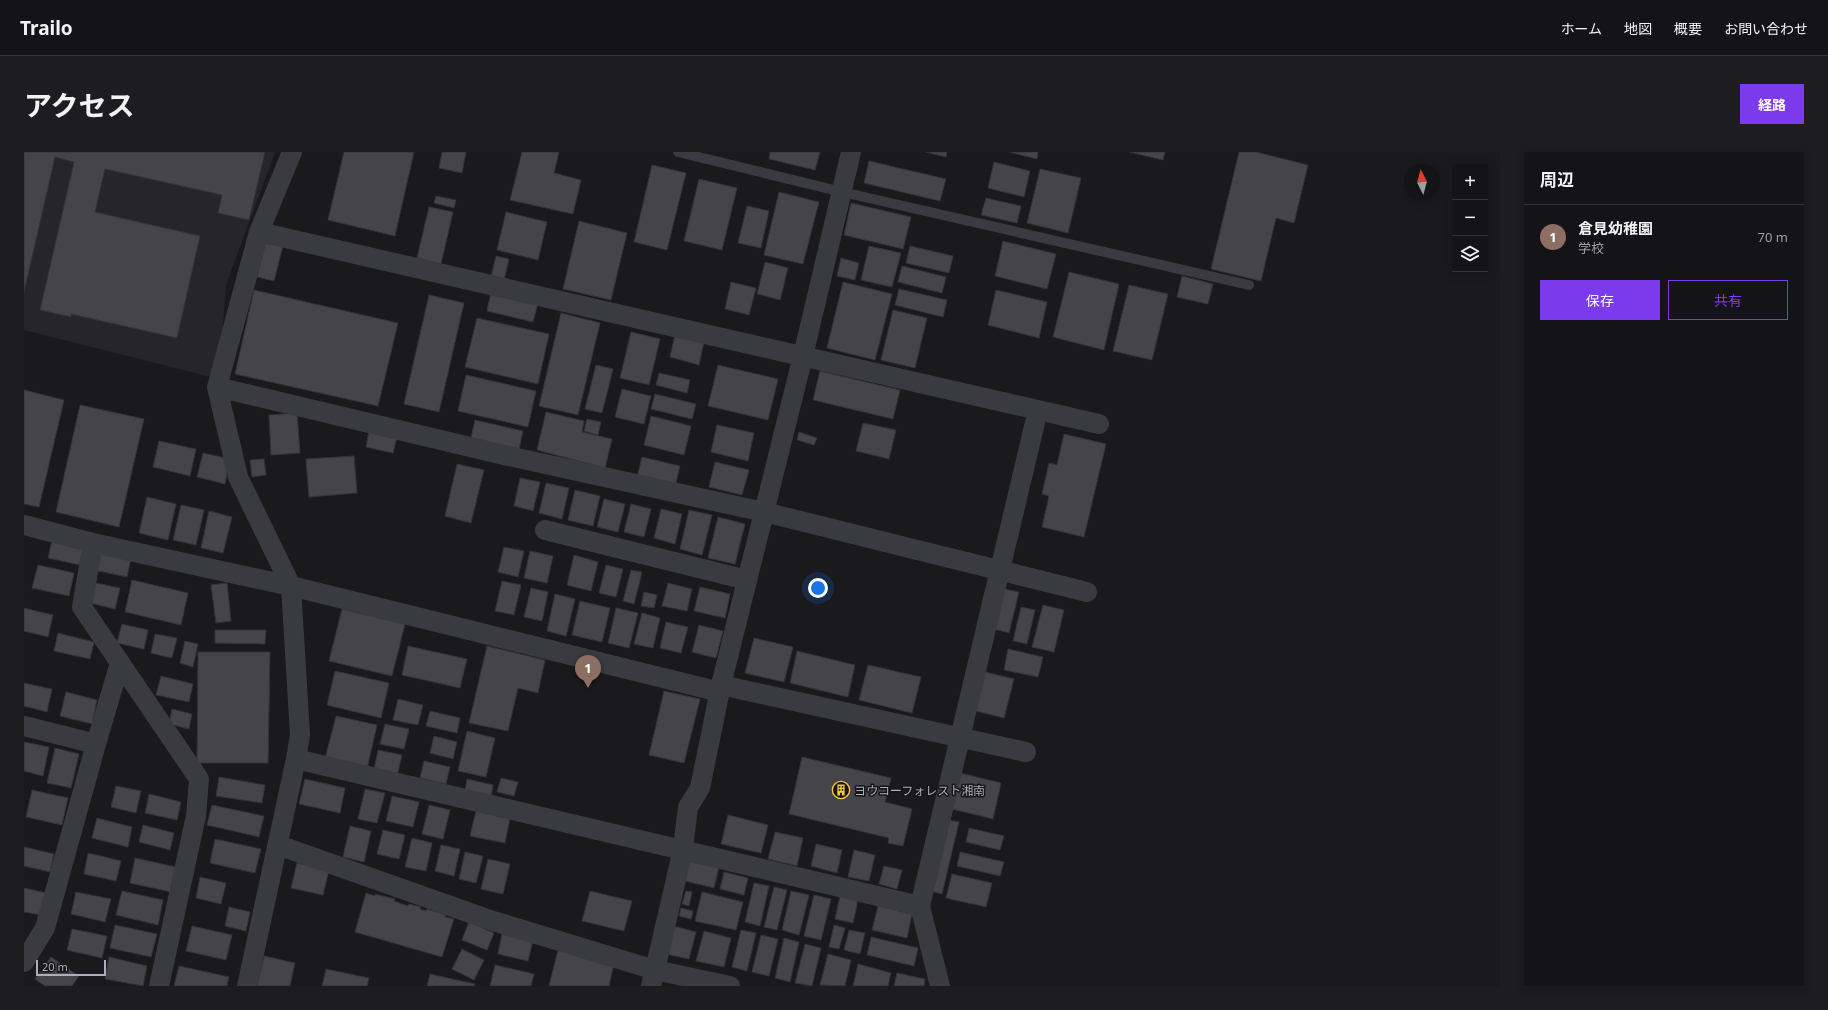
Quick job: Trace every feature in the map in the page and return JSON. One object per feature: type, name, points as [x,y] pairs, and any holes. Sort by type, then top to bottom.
[{"type":"street","points":[[247,986],[300,735],[291,586],[238,477],[217,387],[259,232],[292,152]]},
{"type":"street","points":[[653,978],[683,849],[688,806],[700,788],[721,688],[803,356],[851,152]]},
{"type":"street","points":[[259,232],[1099,424]]},
{"type":"street","points":[[217,387],[504,455],[764,512],[1087,592]]},
{"type":"street","points":[[940,986],[920,906],[1038,410]]},
{"type":"street","points":[[24,525],[93,543],[291,586],[721,688],[1026,752]]},
{"type":"street","points":[[545,530],[748,580]]},
{"type":"street","points":[[93,543],[82,607],[198,778],[196,816],[159,986]]},
{"type":"street","points":[[24,962],[45,928],[120,663]]},
{"type":"street","points":[[24,726],[96,744]]},
{"type":"street","points":[[296,759],[920,906]]},
{"type":"street","points":[[278,844],[653,978],[730,986]]},
{"type":"lane","points":[[678,152],[842,192],[1249,285]]},
{"type":"shaded area","points":[[24,152],[275,152],[226,285],[219,379],[24,330]]},
{"type":"building","points":[[24,152],[265,152],[249,220],[218,213],[222,195],[105,169],[95,212],[200,236],[177,338],[71,314],[71,317],[40,310],[74,162],[55,157],[24,292]]},
{"type":"building","points":[[344,152],[414,152],[395,236],[328,220]]},
{"type":"building","points":[[442,152],[466,152],[462,173],[439,168]]},
{"type":"building","points":[[522,152],[559,152],[554,173],[581,180],[573,214],[510,200]]},
{"type":"building","points":[[770,152],[820,152],[815,170],[769,159]]},
{"type":"building","points":[[925,152],[947,152],[946,157]]},
{"type":"building","points":[[1009,152],[1038,152],[1037,159]]},
{"type":"building","points":[[1129,152],[1165,152],[1163,160]]},
{"type":"building","points":[[1239,152],[1256,152],[1308,165],[1294,223],[1276,218],[1261,281],[1211,269]]},
{"type":"building","points":[[869,161],[946,179],[940,201],[864,183]]},
{"type":"building","points":[[994,162],[1030,171],[1024,197],[988,188]]},
{"type":"building","points":[[652,165],[686,173],[667,250],[634,242]]},
{"type":"building","points":[[1040,169],[1081,178],[1068,233],[1027,223]]},
{"type":"building","points":[[699,179],[737,188],[722,250],[684,241]]},
{"type":"building","points":[[779,192],[819,202],[803,264],[764,255]]},
{"type":"building","points":[[436,196],[456,200],[454,208],[434,203]]},
{"type":"building","points":[[986,198],[1021,206],[1017,223],[981,215]]},
{"type":"building","points":[[851,203],[911,217],[903,249],[844,235]]},
{"type":"building","points":[[747,206],[769,211],[761,248],[738,243]]},
{"type":"building","points":[[429,207],[453,212],[441,264],[417,258]]},
{"type":"building","points":[[506,212],[547,222],[538,260],[497,250]]},
{"type":"building","points":[[579,221],[627,233],[611,300],[563,289]]},
{"type":"building","points":[[1003,241],[1056,254],[1047,289],[995,276]]},
{"type":"building","points":[[265,242],[283,246],[274,281],[257,277]]},
{"type":"building","points":[[869,246],[901,253],[892,287],[861,280]]},
{"type":"building","points":[[910,246],[953,256],[949,273],[906,263]]},
{"type":"building","points":[[496,256],[509,259],[504,280],[491,277]]},
{"type":"building","points":[[841,258],[859,263],[855,280],[837,276]]},
{"type":"building","points":[[765,262],[788,268],[780,300],[757,294]]},
{"type":"building","points":[[902,266],[946,277],[942,293],[898,282]]},
{"type":"building","points":[[1069,272],[1119,284],[1104,350],[1053,337]]},
{"type":"building","points":[[1182,276],[1213,284],[1208,304],[1177,297]]},
{"type":"building","points":[[731,282],[756,288],[749,315],[725,309]]},
{"type":"building","points":[[843,282],[892,294],[875,360],[827,348]]},
{"type":"building","points":[[1129,285],[1168,294],[1152,360],[1113,351]]},
{"type":"building","points":[[899,289],[947,300],[943,317],[895,305]]},
{"type":"building","points":[[254,290],[398,323],[378,406],[235,374]]},
{"type":"building","points":[[996,290],[1047,302],[1039,338],[988,325]]},
{"type":"building","points":[[491,292],[538,303],[533,322],[487,311]]},
{"type":"building","points":[[429,295],[464,303],[439,412],[404,404]]},
{"type":"building","points":[[893,310],[927,318],[915,368],[881,360]]},
{"type":"building","points":[[561,313],[600,323],[578,415],[539,406]]},
{"type":"building","points":[[477,318],[549,334],[538,384],[465,367]]},
{"type":"building","points":[[631,332],[660,339],[649,385],[620,378]]},
{"type":"building","points":[[675,335],[704,342],[699,365],[670,357]]},
{"type":"building","points":[[596,365],[613,369],[602,413],[585,409]]},
{"type":"building","points":[[718,365],[778,379],[768,420],[708,406]]},
{"type":"building","points":[[820,371],[900,390],[893,419],[813,400]]},
{"type":"building","points":[[659,373],[690,380],[687,393],[656,385]]},
{"type":"building","points":[[466,375],[536,391],[528,427],[458,411]]},
{"type":"building","points":[[622,389],[651,396],[644,424],[615,417]]},
{"type":"building","points":[[24,390],[64,400],[39,507],[24,504]]},
{"type":"building","points":[[655,394],[696,404],[692,419],[651,409]]},
{"type":"building","points":[[80,405],[144,419],[119,527],[56,512]]},
{"type":"building","points":[[546,412],[584,421],[582,432],[612,439],[605,468],[537,450]]},
{"type":"building","points":[[297,413],[300,453],[271,455],[269,415]]},
{"type":"building","points":[[651,416],[691,426],[684,455],[644,445]]},
{"type":"building","points":[[587,419],[601,422],[598,435],[584,431]]},
{"type":"building","points":[[475,420],[523,431],[519,449],[471,438]]},
{"type":"building","points":[[863,423],[896,430],[889,459],[856,451]]},
{"type":"building","points":[[717,425],[754,433],[748,461],[711,452]]},
{"type":"building","points":[[369,431],[397,437],[393,453],[366,447]]},
{"type":"building","points":[[799,432],[817,438],[814,445],[797,440]]},
{"type":"building","points":[[1064,434],[1106,444],[1084,537],[1042,527],[1049,496],[1042,494],[1049,463],[1057,465]]},
{"type":"building","points":[[159,441],[196,449],[190,476],[153,467]]},
{"type":"building","points":[[203,453],[230,459],[225,484],[197,477]]},
{"type":"building","points":[[354,456],[357,493],[309,497],[306,459]]},
{"type":"building","points":[[642,457],[680,466],[675,487],[637,478]]},
{"type":"building","points":[[264,459],[266,475],[252,477],[250,460]]},
{"type":"building","points":[[715,462],[749,470],[742,495],[709,487]]},
{"type":"building","points":[[457,464],[484,470],[471,523],[445,516]]},
{"type":"building","points":[[520,478],[540,482],[533,511],[514,506]]},
{"type":"building","points":[[546,483],[569,488],[562,519],[539,513]]},
{"type":"building","points":[[575,490],[600,496],[593,526],[568,520]]},
{"type":"building","points":[[147,497],[176,504],[168,540],[139,533]]},
{"type":"building","points":[[604,499],[625,504],[618,532],[597,527]]},
{"type":"building","points":[[631,504],[651,509],[644,537],[624,532]]},
{"type":"building","points":[[181,505],[204,510],[196,545],[173,540]]},
{"type":"building","points":[[661,509],[682,514],[675,544],[654,538]]},
{"type":"building","points":[[689,510],[712,515],[702,555],[680,549]]},
{"type":"building","points":[[209,511],[232,517],[223,553],[201,548]]},
{"type":"building","points":[[718,517],[745,524],[735,564],[708,558]]},
{"type":"building","points":[[53,536],[85,543],[80,565],[48,558]]},
{"type":"building","points":[[504,547],[524,551],[518,577],[498,572]]},
{"type":"building","points":[[99,550],[131,557],[127,577],[94,570]]},
{"type":"building","points":[[530,551],[553,556],[547,583],[524,578]]},
{"type":"building","points":[[574,555],[598,562],[591,591],[567,585]]},
{"type":"building","points":[[38,565],[74,573],[69,596],[32,588]]},
{"type":"building","points":[[606,565],[623,569],[616,597],[599,593]]},
{"type":"building","points":[[631,570],[642,572],[634,604],[623,601]]},
{"type":"building","points":[[132,580],[188,593],[181,625],[125,612]]},
{"type":"building","points":[[502,581],[521,585],[514,615],[495,611]]},
{"type":"building","points":[[91,582],[120,588],[115,609],[86,602]]},
{"type":"building","points":[[227,583],[231,621],[216,623],[211,585]]},
{"type":"building","points":[[668,583],[692,589],[687,611],[662,606]]},
{"type":"building","points":[[700,587],[730,594],[725,618],[694,611]]},
{"type":"building","points":[[531,588],[548,592],[542,621],[524,617]]},
{"type":"building","points":[[1004,589],[1019,592],[1009,633],[994,629]]},
{"type":"building","points":[[644,592],[657,595],[654,608],[641,606]]},
{"type":"building","points":[[555,594],[575,599],[566,636],[547,631]]},
{"type":"building","points":[[580,601],[610,608],[602,642],[572,635]]},
{"type":"building","points":[[1043,605],[1064,610],[1054,652],[1032,647]]},
{"type":"building","points":[[1021,607],[1035,610],[1027,644],[1013,641]]},
{"type":"building","points":[[24,608],[53,615],[48,637],[24,631]]},
{"type":"building","points":[[616,608],[638,613],[629,648],[608,643]]},
{"type":"building","points":[[342,609],[405,624],[392,676],[329,661]]},
{"type":"building","points":[[642,613],[660,618],[653,648],[634,644]]},
{"type":"building","points":[[666,622],[688,627],[681,653],[660,648]]},
{"type":"building","points":[[122,624],[148,630],[144,649],[117,643]]},
{"type":"building","points":[[699,625],[723,631],[716,658],[692,652]]},
{"type":"building","points":[[215,630],[266,630],[265,644],[215,643]]},
{"type":"building","points":[[58,633],[94,642],[90,659],[54,651]]},
{"type":"building","points":[[155,634],[177,638],[172,658],[151,653]]},
{"type":"building","points":[[754,638],[793,647],[784,682],[745,673]]},
{"type":"building","points":[[185,641],[198,644],[193,667],[180,663]]},
{"type":"building","points":[[408,646],[467,659],[460,688],[402,675]]},
{"type":"building","points":[[487,646],[545,660],[538,693],[518,688],[508,731],[469,723]]},
{"type":"building","points":[[1008,649],[1043,657],[1038,677],[1004,670]]},
{"type":"building","points":[[797,651],[855,665],[848,697],[790,683]]},
{"type":"building","points":[[198,652],[270,652],[268,763],[197,763]]},
{"type":"building","points":[[868,665],[921,677],[912,713],[859,700]]},
{"type":"building","points":[[335,671],[389,683],[381,718],[327,705]]},
{"type":"building","points":[[985,672],[1014,679],[1004,718],[976,711]]},
{"type":"building","points":[[161,676],[193,684],[189,702],[156,695]]},
{"type":"building","points":[[24,683],[52,689],[47,712],[24,706]]},
{"type":"building","points":[[664,691],[700,699],[684,763],[649,755]]},
{"type":"building","points":[[66,692],[97,700],[92,724],[60,716]]},
{"type":"building","points":[[398,699],[423,705],[418,725],[393,720]]},
{"type":"building","points":[[172,709],[192,714],[189,729],[169,724]]},
{"type":"building","points":[[430,711],[460,718],[457,733],[426,726]]},
{"type":"building","points":[[336,716],[377,725],[367,769],[325,759]]},
{"type":"building","points":[[385,724],[409,729],[404,749],[380,744]]},
{"type":"building","points":[[467,731],[495,738],[486,777],[458,771]]},
{"type":"building","points":[[434,736],[457,742],[453,759],[430,753]]},
{"type":"building","points":[[24,742],[49,747],[43,776],[24,771]]},
{"type":"building","points":[[55,748],[79,754],[71,788],[47,783]]},
{"type":"building","points":[[378,750],[402,755],[397,776],[374,770]]},
{"type":"building","name":"ヨウコーフォレスト湘南","points":[[802,757],[891,778],[885,802],[912,809],[903,846],[888,843],[889,838],[789,814]]},
{"type":"building","points":[[424,761],[450,767],[446,784],[420,778]]},
{"type":"building","points":[[960,773],[1001,783],[993,819],[952,809]]},
{"type":"building","points":[[219,777],[265,785],[262,803],[216,796]]},
{"type":"building","points":[[501,778],[518,782],[514,796],[497,792]]},
{"type":"building","points":[[305,779],[345,788],[340,813],[299,804]]},
{"type":"building","points":[[467,779],[493,785],[491,797],[465,791]]},
{"type":"building","points":[[116,786],[141,791],[136,813],[111,807]]},
{"type":"building","points":[[365,789],[385,793],[377,823],[358,819]]},
{"type":"building","points":[[32,790],[68,798],[62,825],[26,817]]},
{"type":"building","points":[[149,794],[181,802],[177,820],[145,813]]},
{"type":"building","points":[[392,796],[419,802],[413,827],[386,821]]},
{"type":"building","points":[[212,805],[264,816],[259,837],[207,825]]},
{"type":"building","points":[[429,805],[450,810],[443,839],[422,834]]},
{"type":"building","points":[[476,811],[510,819],[505,843],[470,836]]},
{"type":"building","points":[[728,815],[768,825],[761,853],[721,844]]},
{"type":"building","points":[[97,818],[132,827],[128,847],[92,838]]},
{"type":"building","points":[[948,820],[959,822],[942,894],[931,891]]},
{"type":"building","points":[[143,825],[174,833],[170,850],[139,842]]},
{"type":"building","points":[[350,826],[371,831],[364,862],[343,857]]},
{"type":"building","points":[[969,828],[1004,836],[1000,850],[966,842]]},
{"type":"building","points":[[383,830],[405,835],[399,859],[377,854]]},
{"type":"building","points":[[775,832],[803,838],[797,866],[768,859]]},
{"type":"building","points":[[412,838],[432,843],[426,871],[405,867]]},
{"type":"building","points":[[215,839],[261,849],[255,873],[210,863]]},
{"type":"building","points":[[816,844],[842,850],[837,873],[811,866]]},
{"type":"building","points":[[441,845],[460,849],[454,876],[435,871]]},
{"type":"building","points":[[24,847],[54,854],[50,872],[24,866]]},
{"type":"building","points":[[854,850],[875,855],[869,881],[848,877]]},
{"type":"building","points":[[465,852],[483,856],[476,883],[459,879]]},
{"type":"building","points":[[960,852],[1004,862],[1000,876],[957,866]]},
{"type":"building","points":[[88,853],[121,861],[116,881],[84,874]]},
{"type":"building","points":[[135,858],[176,867],[171,892],[130,883]]},
{"type":"building","points":[[488,859],[510,864],[503,894],[481,889]]},
{"type":"building","points":[[686,859],[719,867],[714,888],[681,880]]},
{"type":"building","points":[[297,863],[329,870],[323,895],[291,888]]},
{"type":"building","points":[[884,866],[902,870],[897,889],[879,884]]},
{"type":"building","points":[[724,872],[748,878],[744,895],[720,889]]},
{"type":"building","points":[[952,874],[992,883],[986,907],[946,898]]},
{"type":"building","points":[[200,877],[226,883],[221,904],[196,898]]},
{"type":"building","points":[[754,883],[769,886],[760,926],[745,922]]},
{"type":"building","points":[[774,887],[787,890],[777,930],[764,927]]},
{"type":"building","points":[[24,888],[46,893],[41,915],[24,912]]},
{"type":"building","points":[[122,891],[163,900],[158,925],[116,915]]},
{"type":"building","points":[[590,891],[632,901],[624,931],[582,921]]},
{"type":"building","points":[[686,891],[692,892],[689,906],[682,904]]},
{"type":"building","points":[[791,891],[809,895],[799,935],[782,930]]},
{"type":"building","points":[[76,892],[111,899],[105,922],[71,914]]},
{"type":"building","points":[[702,892],[743,902],[736,930],[695,921]]},
{"type":"building","points":[[366,893],[395,899],[394,901],[408,906],[409,904],[421,907],[420,909],[426,911],[427,909],[446,915],[445,917],[454,919],[442,957],[355,932]]},
{"type":"building","points":[[814,895],[831,899],[821,940],[804,936]]},
{"type":"building","points":[[840,896],[858,900],[853,923],[835,919]]},
{"type":"building","points":[[878,906],[912,914],[907,938],[872,930]]},
{"type":"building","points":[[229,907],[250,912],[246,931],[225,926]]},
{"type":"building","points":[[681,908],[693,911],[691,919],[679,916]]},
{"type":"building","points":[[469,922],[494,933],[487,950],[462,940]]},
{"type":"building","points":[[115,925],[157,934],[151,957],[110,948]]},
{"type":"building","points":[[834,925],[845,928],[839,949],[829,947]]},
{"type":"building","points":[[192,926],[232,935],[226,960],[186,951]]},
{"type":"building","points":[[673,926],[696,932],[689,959],[666,954]]},
{"type":"building","points":[[72,929],[107,936],[102,958],[67,950]]},
{"type":"building","points":[[741,930],[756,933],[747,971],[732,967]]},
{"type":"building","points":[[849,930],[865,933],[860,954],[844,950]]},
{"type":"building","points":[[704,931],[731,938],[724,967],[696,961]]},
{"type":"building","points":[[502,934],[533,940],[528,961],[498,954]]},
{"type":"building","points":[[761,935],[778,939],[769,976],[752,972]]},
{"type":"building","points":[[871,937],[918,948],[914,966],[867,955]]},
{"type":"building","points":[[784,938],[799,942],[790,982],[775,978]]},
{"type":"building","points":[[805,944],[821,948],[812,986],[795,983]]},
{"type":"building","points":[[462,949],[484,960],[474,980],[452,969]]},
{"type":"building","points":[[558,950],[614,963],[609,986],[549,986]]},
{"type":"building","points":[[828,954],[851,960],[845,986],[820,985]]},
{"type":"building","points":[[264,956],[295,963],[290,986],[257,986]]},
{"type":"building","points":[[51,957],[79,976],[72,986],[45,986],[35,979]]},
{"type":"building","points":[[109,957],[147,966],[143,986],[105,979]]},
{"type":"building","points":[[858,964],[891,973],[888,986],[853,986]]},
{"type":"building","points":[[495,965],[534,974],[531,986],[490,986]]},
{"type":"building","points":[[179,966],[229,977],[227,986],[174,986]]},
{"type":"building","points":[[326,969],[369,978],[367,986],[322,986]]},
{"type":"building","points":[[897,973],[925,979],[924,986],[894,986]]},
{"type":"building","points":[[430,974],[475,984],[474,986],[427,986]]},
{"type":"place","name":"倉見幼稚園","points":[[588,688]]},
{"type":"place","name":"ヨウコーフォレスト湘南","points":[[841,790]]}]
